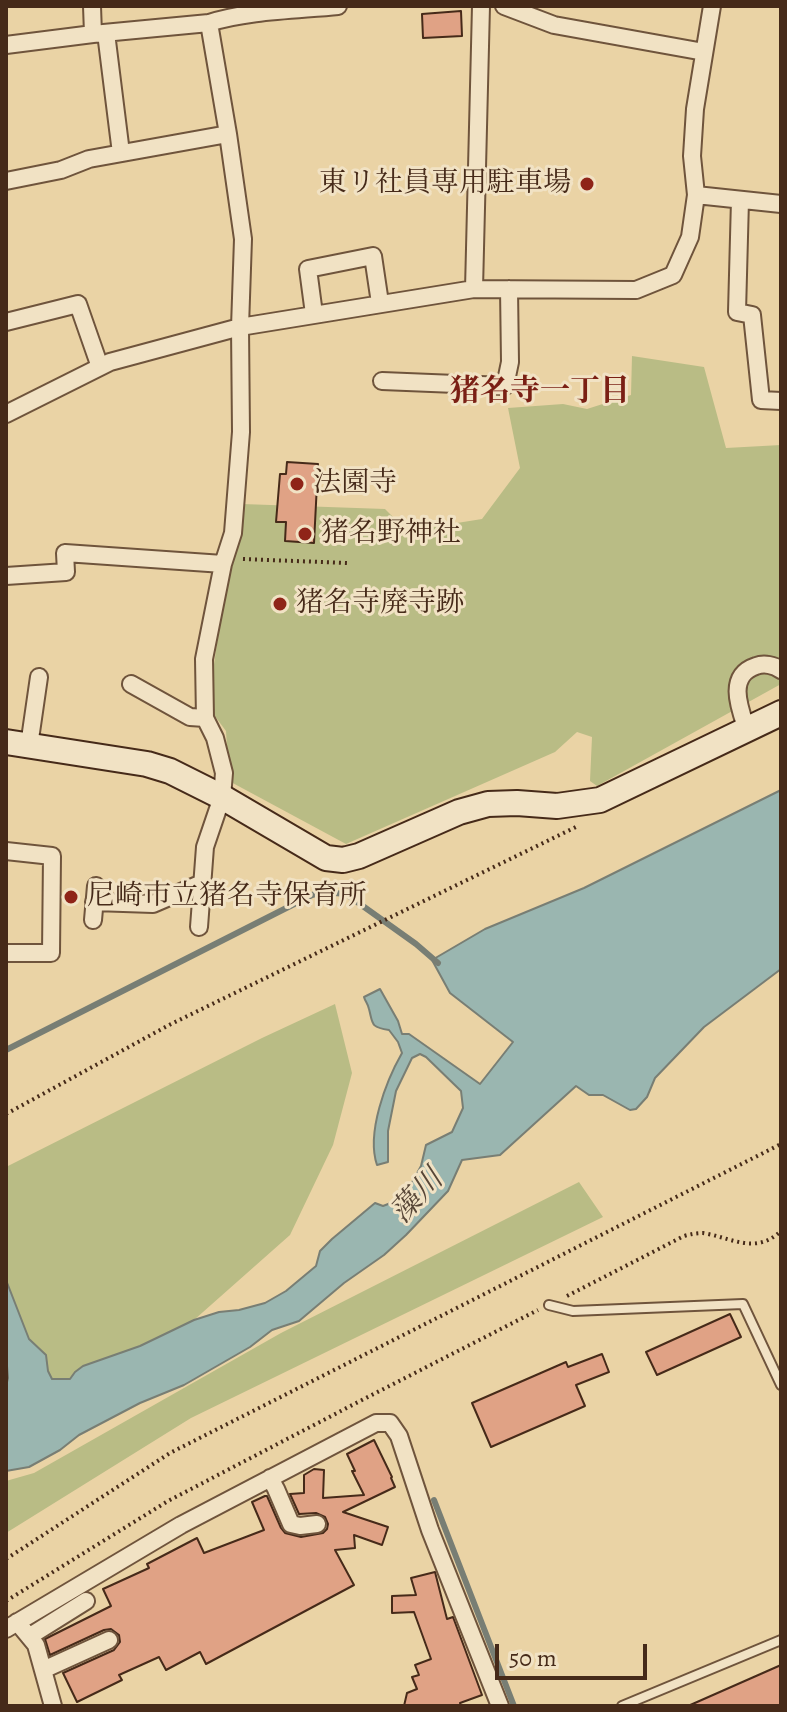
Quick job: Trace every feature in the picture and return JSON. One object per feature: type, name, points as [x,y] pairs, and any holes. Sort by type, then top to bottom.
[{"type":"street","points":[[92,6],[100,33],[121,153]]},
{"type":"street","points":[[6,45],[209,23],[281,9],[338,6]]},
{"type":"street","points":[[474,289],[481,6]]},
{"type":"street","points":[[504,6],[554,25],[704,52]]},
{"type":"street","points":[[6,414],[110,362],[240,327],[474,289],[636,290],[673,275],[690,237],[696,195],[692,156],[695,109],[712,6]]},
{"type":"street","points":[[199,927],[205,847],[222,797],[224,773],[215,738],[205,718],[204,659],[223,564],[233,533],[241,432],[243,239],[209,23]]},
{"type":"street","points":[[6,181],[61,170],[89,159],[228,134]]},
{"type":"street","points":[[696,195],[781,204]]},
{"type":"street","points":[[740,200],[737,312],[752,315],[761,400],[781,401]]},
{"type":"street","points":[[314,314],[308,269],[373,256],[380,303]]},
{"type":"street","points":[[382,381],[505,386],[510,362],[509,289]]},
{"type":"street","points":[[6,322],[78,304],[100,367]]},
{"type":"street","points":[[6,576],[66,572],[65,553],[223,564]]},
{"type":"street","points":[[747,730],[737,701],[738,684],[746,671],[760,665],[775,666],[781,670]]},
{"type":"street","points":[[39,677],[17,744],[147,764],[170,771],[222,797],[326,858],[343,860],[359,856],[459,812],[488,804],[557,806],[600,800],[781,713]]},
{"type":"street","points":[[131,684],[190,717],[205,718]]},
{"type":"street","points":[[6,851],[52,856],[51,953],[6,953]]},
{"type":"street","points":[[94,903],[153,904],[202,883]]},
{"type":"street","points":[[53,1706],[36,1645],[30,1636],[11,1625],[181,1525],[376,1423],[390,1423],[399,1436],[493,1704]]},
{"type":"street","points":[[270,1478],[291,1524],[317,1524]]},
{"type":"street","points":[[30,1636],[86,1601]]},
{"type":"street","points":[[43,1670],[109,1640]]},
{"type":"lane","points":[[549,1305],[573,1311],[743,1304],[781,1385]]},
{"type":"lane","points":[[622,1706],[781,1640]]},
{"type":"path","points":[[263,560],[347,563]]},
{"type":"path","points":[[6,1114],[171,1024],[585,822]]},
{"type":"path","points":[[6,1559],[170,1453],[781,1144]]},
{"type":"path","points":[[6,1601],[168,1501],[684,1236],[700,1233],[755,1244],[771,1240],[781,1231]]},
{"type":"green space","points":[[632,356],[704,367],[726,448],[781,445],[781,684],[597,786],[590,781],[592,737],[577,732],[555,752],[346,844],[229,781],[226,731],[208,707],[226,579],[232,567],[242,504],[385,509],[407,531],[482,519],[520,468],[508,408],[563,404],[587,409],[631,395]]},
{"type":"green space","points":[[335,1004],[352,1073],[333,1145],[290,1235],[194,1320],[140,1346],[83,1366],[70,1379],[52,1379],[46,1355],[29,1339],[6,1280],[6,1167]]},
{"type":"green space","points":[[579,1182],[603,1217],[191,1418],[6,1533],[6,1481],[34,1473],[281,1333]]},
{"type":"water","name":"藻川","points":[[781,790],[781,969],[704,1027],[655,1078],[647,1097],[636,1109],[630,1110],[603,1095],[589,1095],[576,1086],[500,1155],[462,1160],[448,1191],[406,1235],[299,1321],[272,1330],[250,1347],[184,1385],[140,1403],[79,1435],[29,1467],[6,1471],[6,1280],[29,1339],[46,1355],[52,1379],[70,1379],[83,1366],[140,1346],[194,1320],[265,1303],[286,1291],[316,1266],[320,1251],[332,1239],[375,1203],[383,1206],[401,1199],[421,1166],[426,1145],[452,1132],[463,1108],[461,1091],[426,1057],[420,1054],[412,1058],[396,1091],[388,1131],[388,1162],[377,1165],[374,1138],[379,1108],[402,1053],[389,1030],[373,1024],[364,997],[380,989],[402,1034],[409,1034],[480,1084],[513,1042],[450,993],[432,960],[485,929],[584,888]]},
{"type":"building","points":[[461,11],[462,36],[423,38],[422,14]]},
{"type":"building","points":[[287,462],[318,464],[314,543],[285,541],[286,522],[276,522],[280,474],[286,474]]},
{"type":"building","points":[[730,1314],[741,1337],[657,1375],[646,1352]]},
{"type":"building","points":[[602,1354],[609,1372],[576,1385],[585,1406],[491,1447],[472,1403],[566,1362],[568,1367]]},
{"type":"building","points":[[374,1440],[395,1487],[343,1512],[388,1527],[382,1545],[354,1535],[355,1548],[335,1550],[354,1585],[206,1664],[200,1652],[166,1670],[159,1657],[119,1675],[122,1680],[77,1702],[63,1673],[114,1650],[120,1642],[119,1635],[111,1629],[104,1630],[50,1655],[45,1639],[111,1606],[103,1589],[149,1568],[147,1564],[197,1538],[204,1553],[264,1530],[252,1502],[265,1496],[285,1533],[301,1537],[323,1533],[328,1524],[325,1517],[316,1513],[299,1514],[290,1494],[304,1493],[304,1475],[314,1469],[324,1470],[323,1498],[364,1495],[347,1454]]},
{"type":"building","points":[[435,1572],[447,1619],[453,1617],[482,1695],[460,1703],[461,1706],[404,1706],[407,1693],[417,1689],[412,1677],[419,1675],[415,1665],[431,1659],[414,1612],[392,1613],[392,1596],[416,1595],[411,1578]]},
{"type":"building","points":[[781,1665],[781,1706],[688,1706]]},
{"type":"waterway","points":[[6,1050],[323,892],[346,894],[438,963]]},
{"type":"waterway","points":[[434,1500],[514,1706]]},
{"type":"place","name":"東リ社員専用駐車場","points":[[587,184]]},
{"type":"place","name":"法園寺","points":[[297,484]]},
{"type":"place","name":"猪名野神社","points":[[305,534]]},
{"type":"place","name":"猪名寺廃寺跡","points":[[280,604]]},
{"type":"place","name":"尼崎市立猪名寺保育所","points":[[71,897]]},
{"type":"district","name":"猪名寺一丁目","points":[[540,393]]}]
